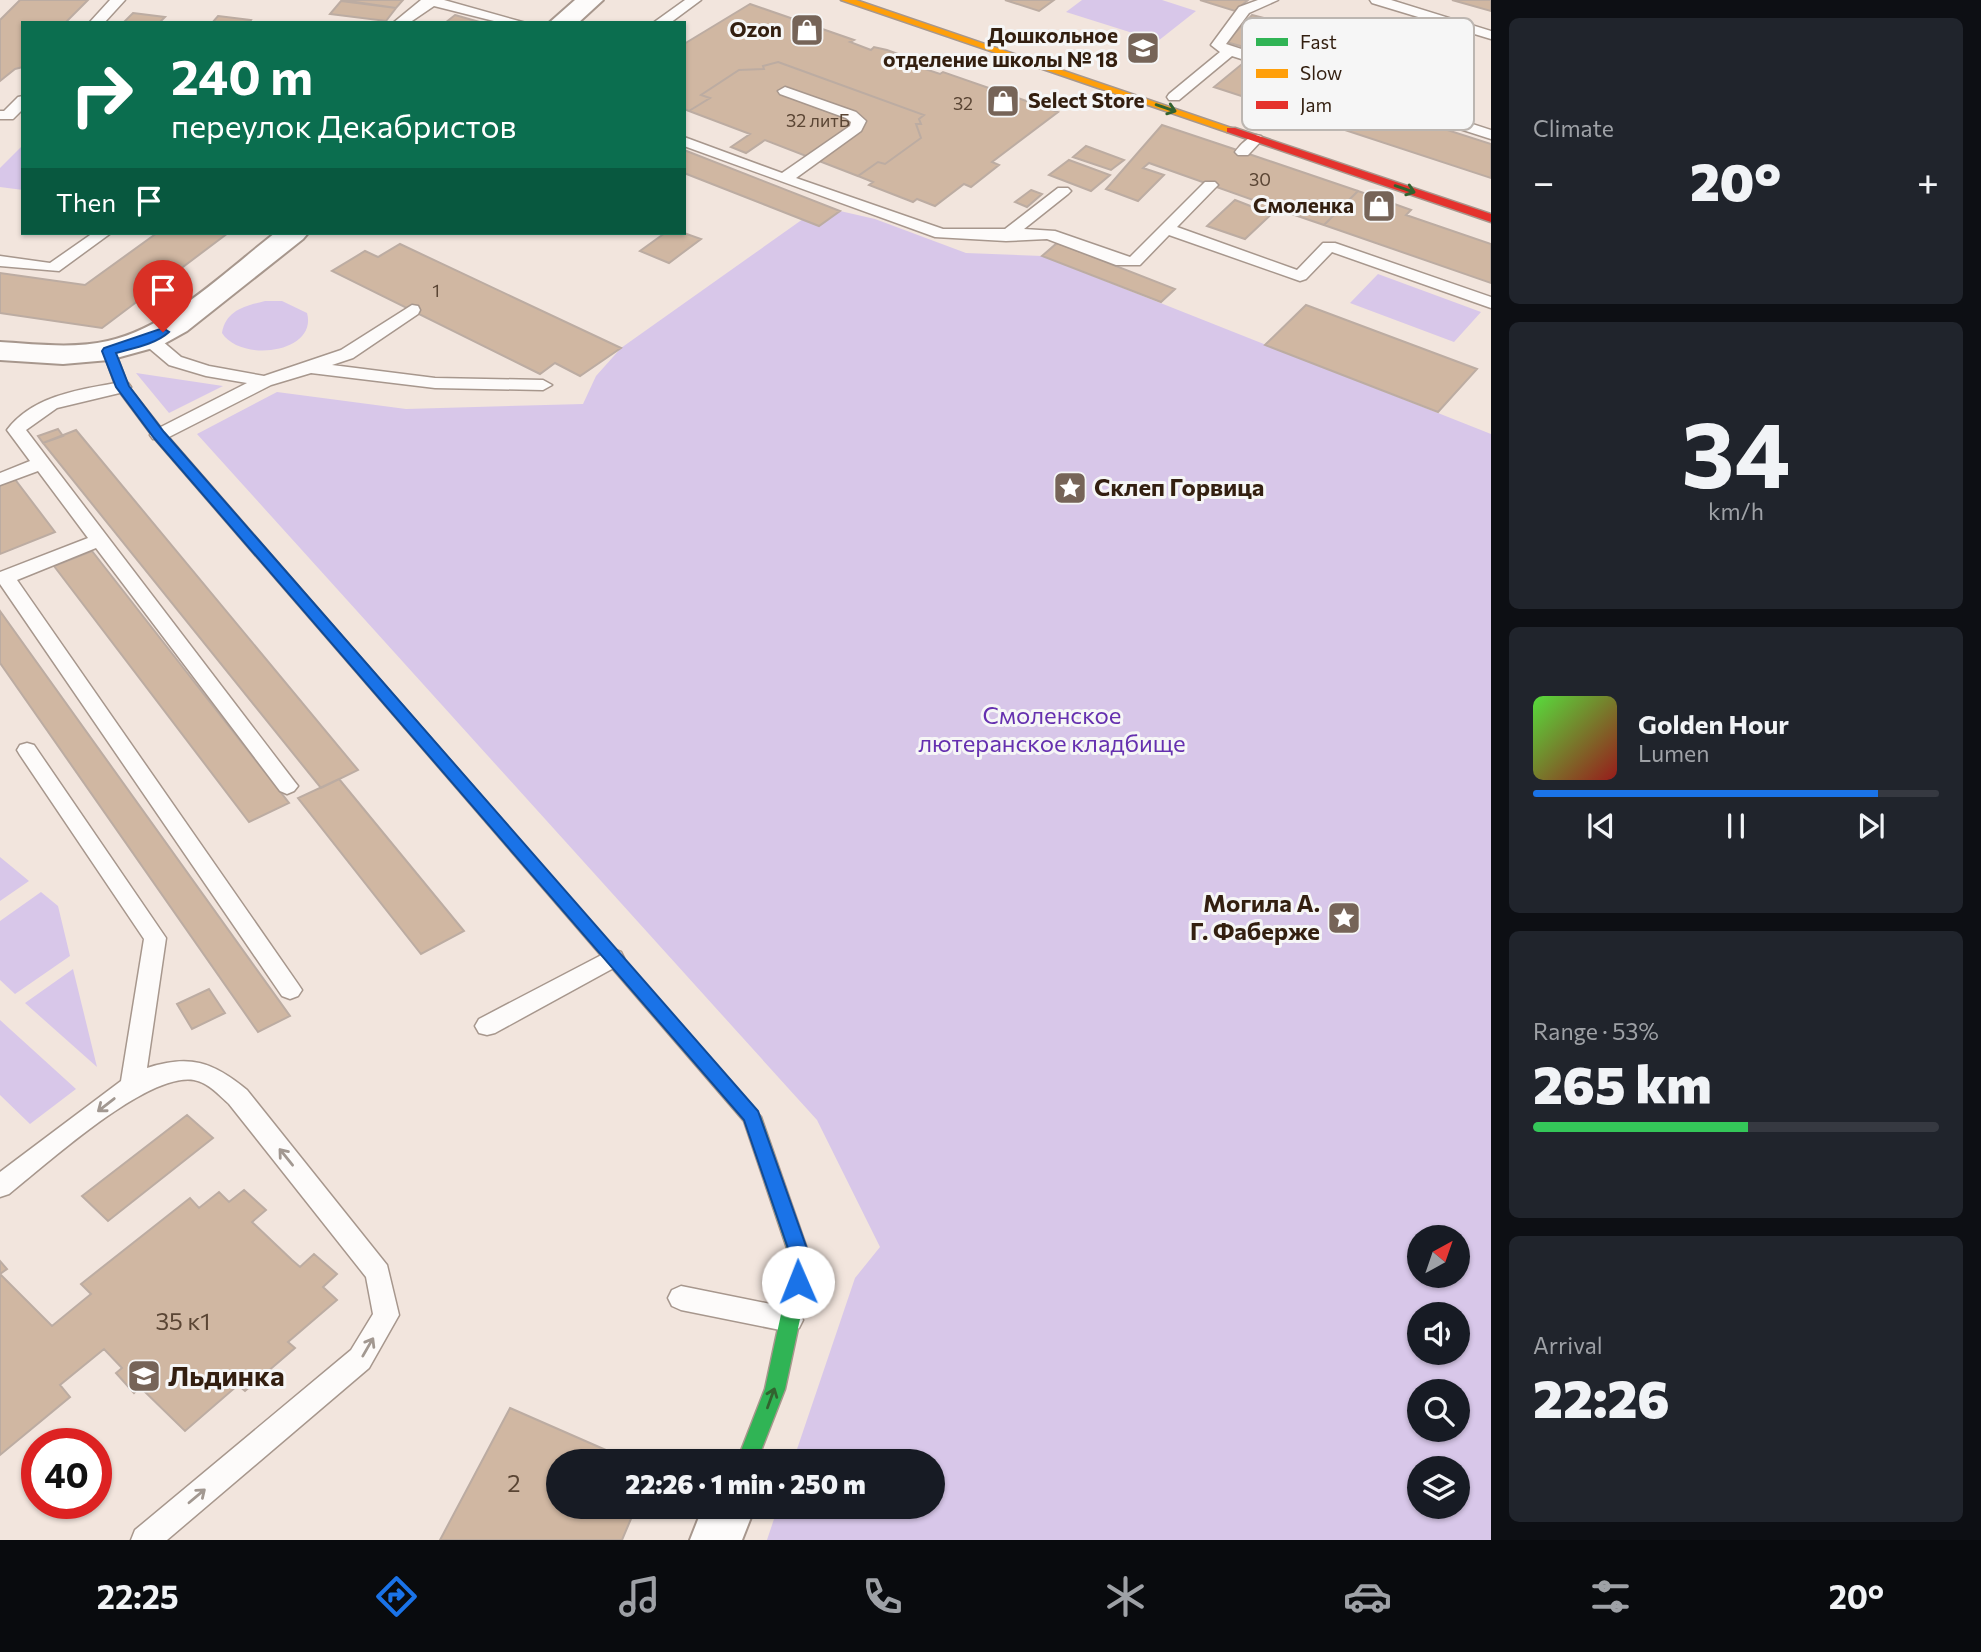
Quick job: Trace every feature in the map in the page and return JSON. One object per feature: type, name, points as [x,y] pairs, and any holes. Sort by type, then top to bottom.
[{"type":"street","points":[[565,21],[591,0]]},
{"type":"street","points":[[846,0],[1491,218]]},
{"type":"street","points":[[884,0],[1242,120]]},
{"type":"street","points":[[1274,130],[1491,202]]},
{"type":"street","points":[[0,351],[62,355],[109,351],[149,339],[176,324],[290,235]]},
{"type":"street","points":[[109,351],[122,387],[159,435],[752,1117],[802,1263],[775,1389],[752,1449]]},
{"type":"street","points":[[716,1540],[724,1519]]},
{"type":"lane","points":[[98,21],[118,0]]},
{"type":"lane","points":[[663,21],[694,0]]},
{"type":"lane","points":[[1242,55],[1218,45],[1244,10],[1270,0]]},
{"type":"lane","points":[[1377,0],[1436,18]]},
{"type":"lane","points":[[403,21],[429,1],[511,21]]},
{"type":"lane","points":[[1474,30],[1491,35]]},
{"type":"lane","points":[[1174,97],[1230,51]]},
{"type":"lane","points":[[784,179],[856,128],[859,121],[851,115],[785,91]]},
{"type":"lane","points":[[1474,130],[1491,135]]},
{"type":"lane","points":[[1243,152],[1256,139]]},
{"type":"lane","points":[[686,142],[941,234],[1049,234],[1122,262],[1134,262],[1210,185]]},
{"type":"lane","points":[[1006,236],[1063,191]]},
{"type":"lane","points":[[1167,229],[1300,276],[1329,246],[1491,303]]},
{"type":"lane","points":[[0,261],[53,268],[100,235]]},
{"type":"lane","points":[[159,435],[265,381],[347,354],[412,310]]},
{"type":"lane","points":[[149,339],[175,361],[206,371],[265,381]]},
{"type":"lane","points":[[310,368],[435,383],[543,384]]},
{"type":"lane","points":[[122,387],[66,398],[25,419],[16,430],[287,786]]},
{"type":"lane","points":[[0,479],[43,463]]},
{"type":"lane","points":[[100,540],[5,577],[290,990]]},
{"type":"lane","points":[[27,750],[155,938],[133,1084]]},
{"type":"lane","points":[[487,1026],[613,958]]},
{"type":"lane","points":[[0,1186],[133,1084],[165,1071],[203,1070],[228,1087],[378,1273],[386,1315],[360,1359],[145,1540]]},
{"type":"lane","points":[[681,1298],[790,1320]]},
{"type":"green space","points":[[1082,0],[1162,0],[1196,11],[1158,41],[1066,12]]},
{"type":"green space","points":[[21,147],[21,190],[0,187],[0,168]]},
{"type":"green space","name":"Смоленское лютеранское кладбище","points":[[840,211],[875,219],[966,253],[1042,256],[1491,434],[1491,1540],[767,1540],[774,1519],[945,1519],[945,1449],[797,1449],[855,1278],[880,1247],[817,1120],[197,434],[277,392],[406,409],[583,404],[596,376],[621,348],[803,219],[819,225]]},
{"type":"green space","points":[[1378,274],[1481,312],[1454,342],[1350,303]]},
{"type":"green space","points":[[265,301],[282,301],[307,313],[307,327],[301,337],[290,345],[260,350],[245,348],[222,333],[232,314],[244,307]]},
{"type":"green space","points":[[136,373],[223,386],[169,413]]},
{"type":"green space","points":[[0,857],[29,881],[0,901]]},
{"type":"green space","points":[[41,892],[58,906],[70,956],[15,994],[0,980],[0,921]]},
{"type":"green space","points":[[73,969],[97,1067],[25,1003]]},
{"type":"green space","points":[[0,1020],[76,1089],[30,1124],[0,1095]]},
{"type":"building","points":[[20,0],[88,0],[67,21],[21,21],[21,68],[0,81],[0,20]]},
{"type":"building","points":[[342,0],[403,0],[396,8]]},
{"type":"building","points":[[1005,0],[1054,0],[1039,11]]},
{"type":"building","points":[[1200,0],[1248,0],[1235,11]]},
{"type":"building","points":[[1452,0],[1491,0],[1491,11]]},
{"type":"building","points":[[341,1],[396,8],[386,21],[330,14]]},
{"type":"building","points":[[750,4],[854,40],[850,42],[871,50],[874,47],[887,50],[917,61],[925,65],[922,68],[940,74],[943,72],[1058,112],[992,162],[999,165],[971,187],[964,184],[935,206],[917,199],[913,202],[869,185],[873,182],[858,176],[878,162],[885,164],[921,138],[916,124],[921,124],[919,119],[924,115],[778,62],[763,66],[764,69],[739,70],[701,95],[710,98],[689,111],[686,110],[686,43]]},
{"type":"building","points":[[133,13],[165,17],[161,21],[125,21]]},
{"type":"building","points":[[455,15],[476,21],[448,21]]},
{"type":"building","points":[[218,16],[251,20],[250,21],[214,21]]},
{"type":"building","points":[[1242,25],[1242,46],[1226,42]]},
{"type":"building","points":[[778,62],[924,115],[919,119],[921,124],[916,124],[921,138],[885,164],[878,162],[858,176],[765,140],[746,153],[731,147],[750,134],[689,111],[710,98],[701,95],[739,70],[764,69],[763,66]]},
{"type":"building","points":[[1242,64],[1242,96],[1214,87]]},
{"type":"building","points":[[1162,125],[1358,191],[1324,225],[1277,209],[1245,239],[1207,226],[1235,200],[1253,207],[1259,202],[1149,163],[1143,168],[1164,175],[1138,201],[1106,189]]},
{"type":"building","points":[[1345,130],[1447,130],[1491,144],[1491,178]]},
{"type":"building","points":[[1086,146],[1124,160],[1111,170],[1073,157]]},
{"type":"building","points":[[686,151],[840,211],[819,226],[686,174]]},
{"type":"building","points":[[1069,160],[1110,175],[1091,191],[1049,175]]},
{"type":"building","points":[[1031,190],[1042,194],[1027,207],[1015,202]]},
{"type":"building","points":[[1358,191],[1411,210],[1406,215],[1491,244],[1491,283],[1324,225]]},
{"type":"building","points":[[686,234],[701,239],[669,263],[640,251],[662,235]]},
{"type":"building","points":[[154,235],[225,235],[102,328],[0,313],[0,273],[85,285]]},
{"type":"building","points":[[1057,243],[1175,289],[1161,302],[1042,256]]},
{"type":"building","points":[[400,244],[621,348],[580,376],[555,363],[540,374],[332,271],[365,251],[378,257]]},
{"type":"building","points":[[1306,305],[1477,369],[1438,412],[1265,345]]},
{"type":"building","points":[[58,429],[63,436],[43,443],[38,436]]},
{"type":"building","points":[[76,430],[358,770],[321,788],[43,443]]},
{"type":"building","points":[[14,478],[55,532],[0,554],[0,483]]},
{"type":"building","points":[[92,551],[289,803],[249,822],[54,566]]},
{"type":"building","points":[[0,611],[290,1016],[258,1032],[0,663]]},
{"type":"building","points":[[339,779],[464,931],[421,954],[298,798]]},
{"type":"building","points":[[209,989],[225,1013],[192,1029],[177,1004]]},
{"type":"building","points":[[187,1115],[213,1138],[108,1221],[82,1196]]},
{"type":"building","points":[[244,1190],[266,1210],[252,1222],[292,1260],[300,1267],[314,1254],[337,1274],[323,1287],[337,1300],[288,1342],[295,1348],[245,1391],[238,1385],[185,1431],[140,1387],[134,1393],[116,1373],[122,1368],[104,1349],[60,1385],[70,1397],[33,1428],[21,1428],[21,1438],[0,1455],[0,1274],[52,1326],[91,1294],[81,1284],[190,1198],[199,1208],[219,1192],[229,1202]]},
{"type":"building","points":[[0,1261],[7,1269],[0,1274]]},
{"type":"building","points":[[510,1408],[604,1449],[546,1449],[546,1519],[631,1519],[622,1540],[440,1540]]},
{"type":"traffic: fast","points":[[410,724],[752,1117],[802,1263],[775,1389],[752,1449]]},
{"type":"traffic: slow","points":[[846,0],[1231,130]]},
{"type":"traffic: slow","points":[[109,351],[122,387],[159,435],[410,724]]},
{"type":"traffic: jam","points":[[1231,130],[1491,218]]},
{"type":"place","name":"Ozon","points":[[807,30]]},
{"type":"place","name":"Дошкольное отделение школы № 18","points":[[1143,48]]},
{"type":"place","name":"Select Store","points":[[1003,101]]},
{"type":"place","name":"Смоленка","points":[[1379,206]]},
{"type":"place","name":"Склеп Горвица","points":[[1070,488]]},
{"type":"place","name":"Могила А. Г. Фаберже","points":[[1344,918]]},
{"type":"place","name":"Льдинка","points":[[144,1376]]},
{"type":"route","points":[[163,332],[109,351],[122,387],[159,435],[752,1117],[802,1263],[798,1282]]}]
